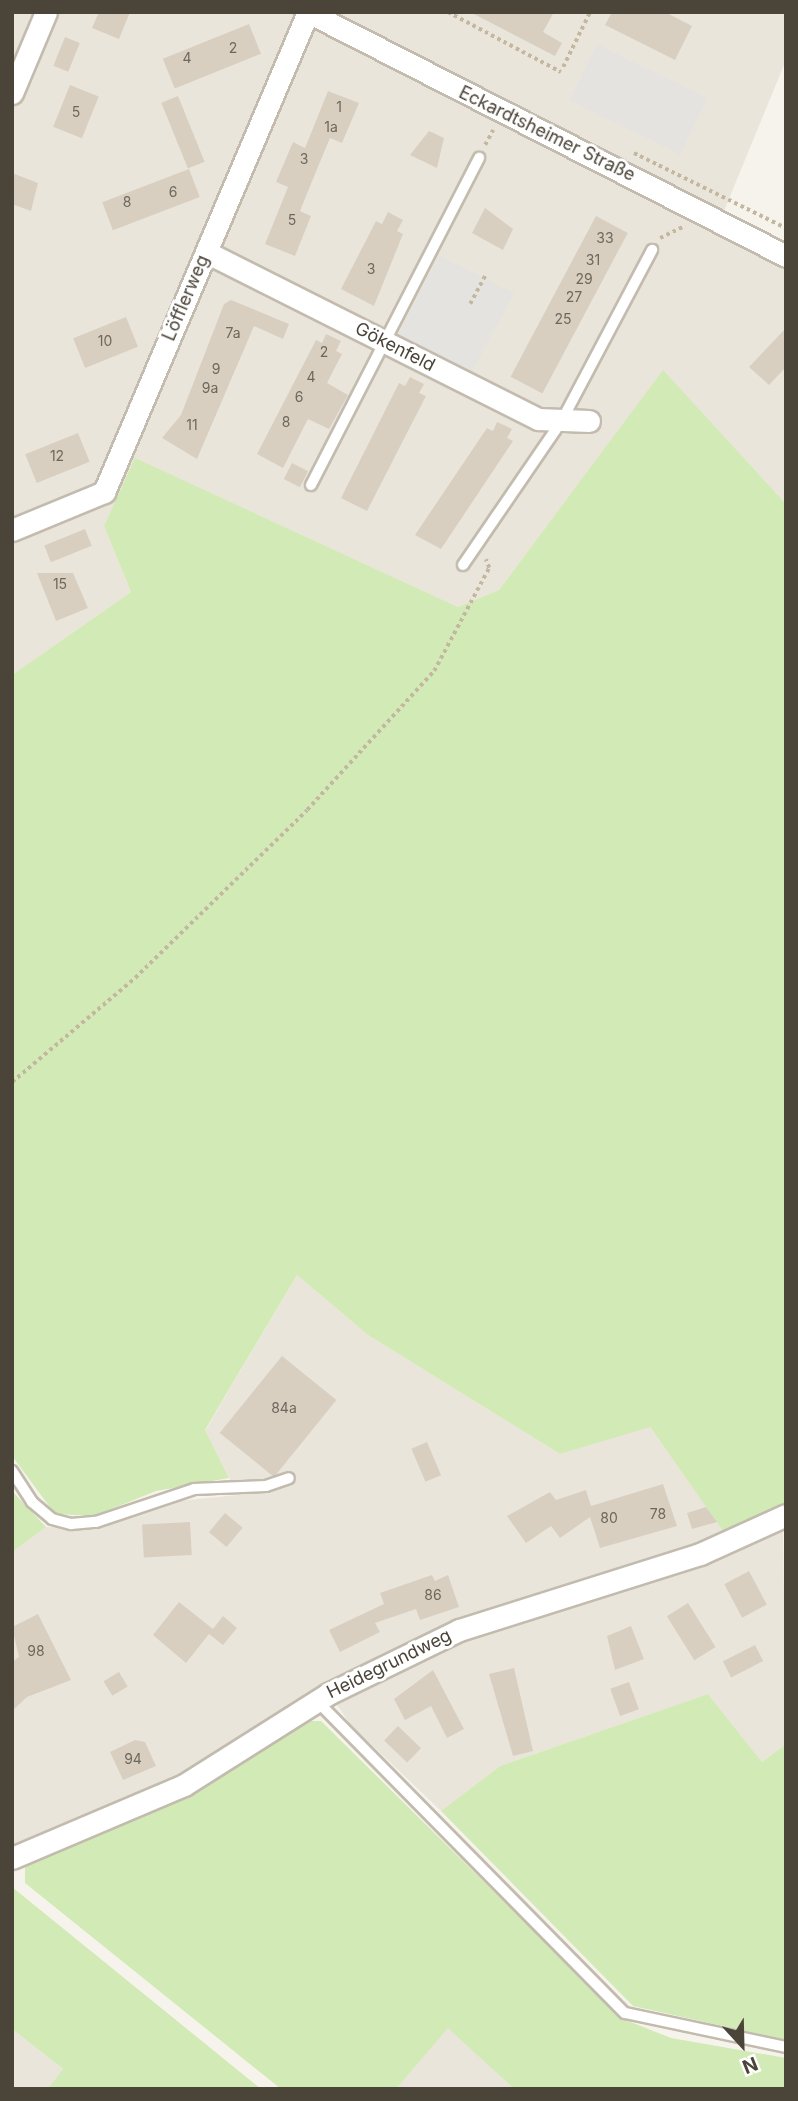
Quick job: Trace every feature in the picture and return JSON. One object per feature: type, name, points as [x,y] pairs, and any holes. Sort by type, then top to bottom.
[{"type":"street","points":[[12,93],[46,12]]},
{"type":"street","name":"Eckardtsheimer Straße","points":[[308,12],[501,113],[704,211],[786,256]]},
{"type":"street","name":"Löfflerweg","points":[[12,530],[104,492],[308,12]]},
{"type":"street","name":"Gökenfeld","points":[[206,252],[538,419],[589,421]]},
{"type":"street","name":"Heidegrundweg","points":[[12,1858],[184,1785],[317,1700],[459,1630],[700,1554],[786,1515]]},
{"type":"lane","points":[[311,485],[479,158]]},
{"type":"lane","points":[[463,565],[561,422],[652,250]]},
{"type":"lane","points":[[12,1471],[32,1502],[52,1519],[71,1524],[96,1522],[194,1489],[289,1478]]},
{"type":"lane","points":[[317,1700],[625,2013],[786,2047]]},
{"type":"path","points":[[448,12],[562,69],[590,12]]},
{"type":"path","points":[[479,158],[501,113]]},
{"type":"path","points":[[470,304],[486,274]]},
{"type":"path","points":[[12,1082],[135,978],[307,810],[434,671],[489,568],[479,542]]},
{"type":"shaded area","points":[[12,12],[294,12],[786,271],[786,504],[663,371],[499,590],[458,607],[135,459],[104,526],[131,592],[12,675]]},
{"type":"shaded area","points":[[334,12],[786,12],[786,60],[724,211]]},
{"type":"shaded area","points":[[597,44],[708,98],[680,155],[569,101]]},
{"type":"shaded area","points":[[439,255],[514,293],[495,330],[420,292]]},
{"type":"shaded area","points":[[420,292],[494,330],[473,372],[399,334]]},
{"type":"shaded area","points":[[297,1275],[368,1335],[560,1454],[649,1426],[736,1548],[783,1527],[786,1744],[762,1762],[708,1694],[500,1766],[441,1811],[350,1724],[322,1683],[182,1778],[12,1853],[12,1552],[46,1527],[97,1528],[157,1503],[238,1495],[205,1431]]},
{"type":"shaded area","points":[[448,2027],[514,2089],[396,2089]]},
{"type":"shaded area","points":[[12,2029],[64,2070],[48,2089],[12,2089]]},
{"type":"green space","points":[[663,370],[786,504],[786,1505],[726,1535],[650,1427],[560,1454],[368,1335],[297,1275],[205,1430],[229,1478],[156,1491],[94,1516],[55,1514],[12,1456],[12,675],[131,592],[104,526],[135,458],[458,607],[499,590]]},
{"type":"green space","points":[[12,1491],[46,1527],[12,1552]]},
{"type":"green space","points":[[708,1694],[762,1762],[786,1744],[786,2040],[633,2006],[441,1811],[500,1766]]},
{"type":"green space","points":[[306,1721],[321,1721],[623,2019],[671,2038],[786,2058],[786,2089],[514,2089],[448,2028],[396,2089],[281,2089],[25,1883],[25,1861],[188,1792]]},
{"type":"green space","points":[[12,1887],[261,2089],[48,2089],[63,2069],[12,2029]]},
{"type":"building","points":[[99,12],[130,12],[119,39],[92,28]]},
{"type":"building","points":[[470,12],[554,12],[543,32],[562,43],[555,56]]},
{"type":"building","points":[[612,12],[665,12],[692,26],[675,60],[605,25]]},
{"type":"building","points":[[249,24],[261,54],[175,89],[163,59]]},
{"type":"building","points":[[65,37],[80,43],[68,72],[53,66]]},
{"type":"building","points":[[70,85],[99,97],[82,138],[53,127]]},
{"type":"building","points":[[328,91],[359,103],[342,143],[330,138],[300,211],[311,216],[295,256],[265,244],[288,187],[276,182],[293,142],[305,148]]},
{"type":"building","points":[[178,96],[205,162],[188,169],[161,103]]},
{"type":"building","points":[[429,131],[444,138],[437,168],[410,155]]},
{"type":"building","points":[[189,169],[200,197],[113,230],[102,202]]},
{"type":"building","points":[[12,173],[38,183],[31,211],[12,204]]},
{"type":"building","points":[[485,208],[513,229],[503,250],[472,233]]},
{"type":"building","points":[[388,212],[403,220],[397,231],[403,234],[374,306],[341,289],[376,221],[382,224]]},
{"type":"building","points":[[596,216],[628,233],[542,394],[511,377]]},
{"type":"building","points":[[231,300],[289,324],[283,339],[254,326],[197,459],[162,438],[181,415],[224,304]]},
{"type":"building","points":[[126,317],[138,347],[85,368],[73,338]]},
{"type":"building","points":[[786,328],[786,367],[769,385],[749,367]]},
{"type":"building","points":[[326,334],[341,341],[336,351],[342,354],[327,383],[348,395],[329,429],[308,419],[283,468],[257,454],[316,340],[322,343]]},
{"type":"building","points":[[410,377],[424,384],[419,393],[426,396],[367,511],[341,498],[399,383],[405,386]]},
{"type":"building","points":[[497,422],[512,429],[507,438],[513,441],[441,549],[415,535],[487,428],[493,431]]},
{"type":"building","points":[[78,433],[90,462],[37,483],[25,454]]},
{"type":"building","points":[[292,463],[308,471],[300,487],[284,479]]},
{"type":"building","points":[[85,529],[92,546],[51,562],[44,545]]},
{"type":"building","points":[[37,573],[73,573],[88,608],[56,621]]},
{"type":"building","points":[[282,1356],[336,1400],[274,1477],[220,1433]]},
{"type":"building","points":[[427,1442],[441,1475],[425,1482],[411,1449]]},
{"type":"building","points":[[663,1484],[677,1526],[600,1548],[590,1517],[560,1538],[551,1526],[526,1543],[507,1516],[550,1492],[556,1500],[586,1490],[591,1506]]},
{"type":"building","points":[[706,1507],[717,1522],[692,1529],[687,1513]]},
{"type":"building","points":[[225,1513],[243,1528],[227,1547],[209,1532]]},
{"type":"building","points":[[190,1522],[192,1555],[144,1557],[142,1525]]},
{"type":"building","points":[[749,1571],[767,1605],[742,1618],[724,1584]]},
{"type":"building","points":[[432,1575],[435,1581],[448,1575],[459,1607],[420,1620],[416,1609],[375,1623],[380,1632],[340,1652],[329,1630],[384,1604],[380,1593]]},
{"type":"building","points":[[179,1602],[213,1629],[223,1616],[237,1628],[223,1645],[209,1634],[186,1663],[153,1635]]},
{"type":"building","points":[[688,1603],[716,1647],[694,1660],[667,1616]]},
{"type":"building","points":[[38,1614],[71,1680],[27,1697],[12,1711],[12,1662],[19,1657],[12,1627]]},
{"type":"building","points":[[631,1626],[644,1659],[615,1670],[607,1636]]},
{"type":"building","points":[[755,1645],[763,1661],[731,1677],[723,1661]]},
{"type":"building","points":[[514,1668],[533,1751],[513,1756],[489,1674]]},
{"type":"building","points":[[433,1670],[464,1729],[447,1738],[431,1706],[405,1720],[394,1699]]},
{"type":"building","points":[[119,1672],[128,1687],[112,1696],[104,1681]]},
{"type":"building","points":[[629,1682],[639,1709],[620,1716],[610,1689]]},
{"type":"building","points":[[398,1726],[421,1748],[407,1763],[384,1740]]},
{"type":"building","points":[[135,1740],[145,1742],[156,1766],[123,1780],[110,1752]]}]
